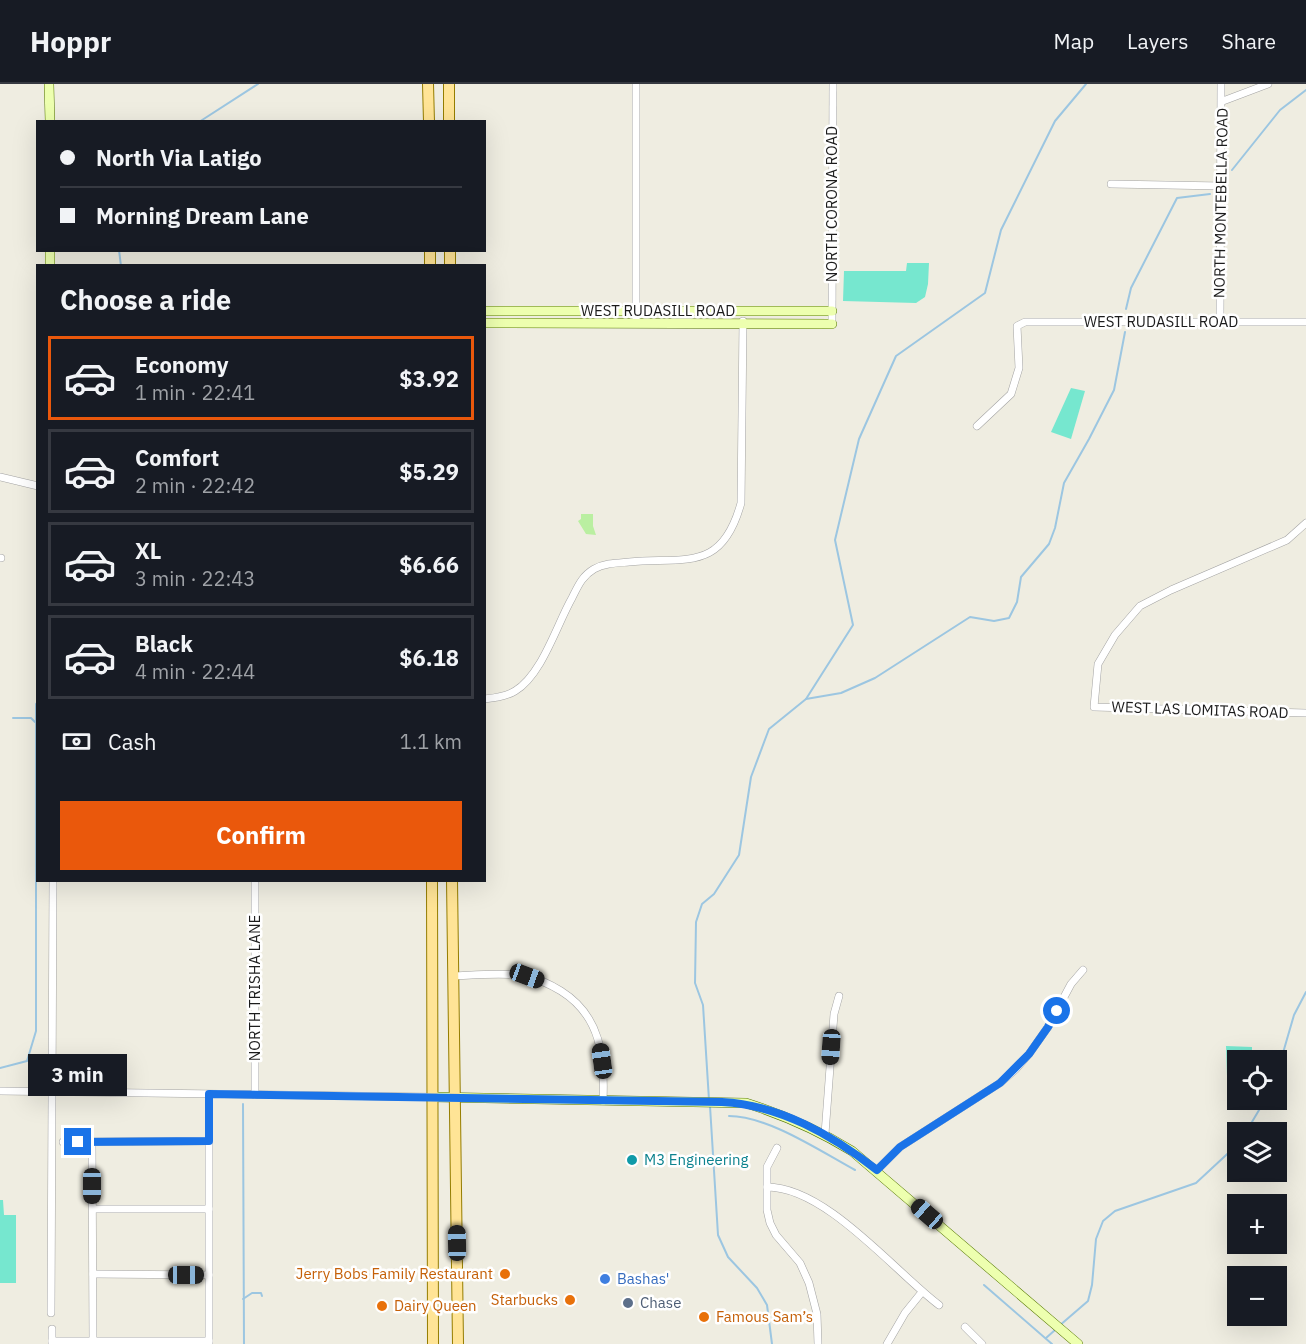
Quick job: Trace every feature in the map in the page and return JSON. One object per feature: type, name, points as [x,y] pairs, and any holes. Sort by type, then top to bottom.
[{"type":"main road","points":[[428,84],[429,120]]},
{"type":"main road","points":[[449,84],[449,120]]},
{"type":"main road","points":[[432,882],[433,1344]]},
{"type":"main road","points":[[452,882],[458,1344]]},
{"type":"street","points":[[50,84],[50,120]]},
{"type":"street","points":[[636,84],[636,315]]},
{"type":"street","name":"NORTH CORONA ROAD","points":[[832,324],[833,84]]},
{"type":"street","name":"NORTH MONTEBELLA ROAD","points":[[1220,322],[1223,101],[1221,84]]},
{"type":"street","points":[[1223,101],[1268,84]]},
{"type":"street","points":[[1111,184],[1222,186]]},
{"type":"street","name":"WEST RUDASILL ROAD","points":[[486,311],[636,315],[832,311]]},
{"type":"street","points":[[486,699],[518,690],[532,674],[542,660],[582,579],[594,569],[608,563],[691,560],[723,544],[735,524],[741,503],[743,322]]},
{"type":"street","name":"WEST RUDASILL ROAD","points":[[977,426],[1011,394],[1019,368],[1017,326],[1025,322],[1306,322]]},
{"type":"street","name":"WEST RUDASILL ROAD","points":[[486,323],[832,324]]},
{"type":"street","points":[[0,477],[36,486]]},
{"type":"street","name":"WEST LAS LOMITAS ROAD","points":[[1306,524],[1287,540],[1170,590],[1140,606],[1115,635],[1098,664],[1094,707],[1306,713]]},
{"type":"street","points":[[51,1313],[53,882]]},
{"type":"street","name":"NORTH TRISHA LANE","points":[[255,882],[255,1095]]},
{"type":"street","points":[[877,1170],[900,1147],[1000,1083],[1016,1069],[1048,1027],[1071,984],[1083,970]]},
{"type":"street","points":[[453,976],[527,976],[551,985],[575,1000],[592,1021],[600,1047],[604,1076],[603,1101]]},
{"type":"street","points":[[825,1134],[834,1014],[839,996]]},
{"type":"street","points":[[0,1091],[746,1103],[781,1114],[825,1134],[852,1151],[1078,1344]]},
{"type":"street","points":[[52,1329],[52,1342],[209,1343],[209,1094]]},
{"type":"street","points":[[63,1142],[209,1141]]},
{"type":"street","points":[[92,1142],[93,1341]]},
{"type":"street","points":[[777,1148],[767,1167],[767,1210],[776,1235],[800,1263],[814,1296],[819,1344]]},
{"type":"street","points":[[767,1187],[787,1189],[821,1205],[843,1221],[939,1305]]},
{"type":"street","points":[[93,1209],[209,1209]]},
{"type":"street","points":[[93,1274],[209,1275]]},
{"type":"street","points":[[887,1344],[905,1313],[922,1292]]},
{"type":"street","points":[[965,1327],[980,1343]]},
{"type":"green space","points":[[581,514],[593,514],[596,535],[586,534],[578,521],[581,519]]},
{"type":"shaded area","points":[[907,263],[929,263],[925,297],[916,303],[843,301],[844,271],[906,271]]},
{"type":"shaded area","points":[[1071,388],[1085,391],[1071,439],[1051,432]]},
{"type":"shaded area","points":[[1226,1046],[1252,1047],[1252,1050],[1227,1050],[1227,1076]]},
{"type":"shaded area","points":[[0,1200],[3,1200],[4,1215],[16,1215],[16,1283],[0,1283]]},
{"type":"waterway","points":[[202,120],[258,84]]},
{"type":"waterway","points":[[806,699],[853,625],[835,540],[859,439],[896,356],[985,293],[1001,230],[1055,121],[1086,84]]},
{"type":"waterway","points":[[1232,170],[1280,110],[1306,90]]},
{"type":"waterway","points":[[1126,309],[1131,288],[1177,198],[1210,194]]},
{"type":"waterway","points":[[119,252],[121,264]]},
{"type":"waterway","points":[[709,1100],[703,1005],[695,983],[696,922],[702,904],[714,894],[739,855],[751,777],[769,729],[806,699],[841,693],[875,678],[970,617],[994,621],[1009,618],[1017,602],[1021,577],[1049,544],[1055,528],[1064,483],[1114,390],[1125,332]]},
{"type":"waterway","points":[[36,704],[36,882]]},
{"type":"waterway","points":[[13,718],[31,718],[35,722]]},
{"type":"waterway","points":[[0,1068],[27,1061],[36,1031],[36,882]]},
{"type":"waterway","points":[[1284,1050],[1294,1015],[1306,992]]},
{"type":"waterway","points":[[243,1104],[244,1344]]},
{"type":"waterway","points":[[710,1106],[718,1235],[728,1257],[757,1288],[767,1305],[772,1344]]},
{"type":"waterway","points":[[1252,1122],[1259,1110]]},
{"type":"waterway","points":[[729,1116],[777,1128],[855,1170]]},
{"type":"waterway","points":[[1059,1326],[1088,1301],[1092,1285],[1096,1239],[1103,1221],[1115,1211],[1196,1183],[1227,1154]]},
{"type":"waterway","points":[[984,1285],[1052,1344]]},
{"type":"waterway","points":[[243,1299],[252,1293],[261,1293],[262,1296]]},
{"type":"waterway","points":[[1046,1338],[1055,1330]]},
{"type":"place","name":"M3 Engineering","points":[[632,1160]]},
{"type":"place","name":"Jerry Bobs Family Restaurant","points":[[505,1274]]},
{"type":"place","name":"Bashas'","points":[[605,1279]]},
{"type":"place","name":"Starbucks","points":[[570,1300]]},
{"type":"place","name":"Chase","points":[[628,1303]]},
{"type":"place","name":"Dairy Queen","points":[[382,1306]]},
{"type":"place","name":"Famous Sam’s","points":[[704,1317]]},
{"type":"route","points":[[78,1142],[209,1141],[209,1094],[722,1102],[746,1103],[781,1114],[825,1134],[877,1170],[893,1152],[1000,1083],[1016,1069],[1029,1054],[1057,1011]]}]
